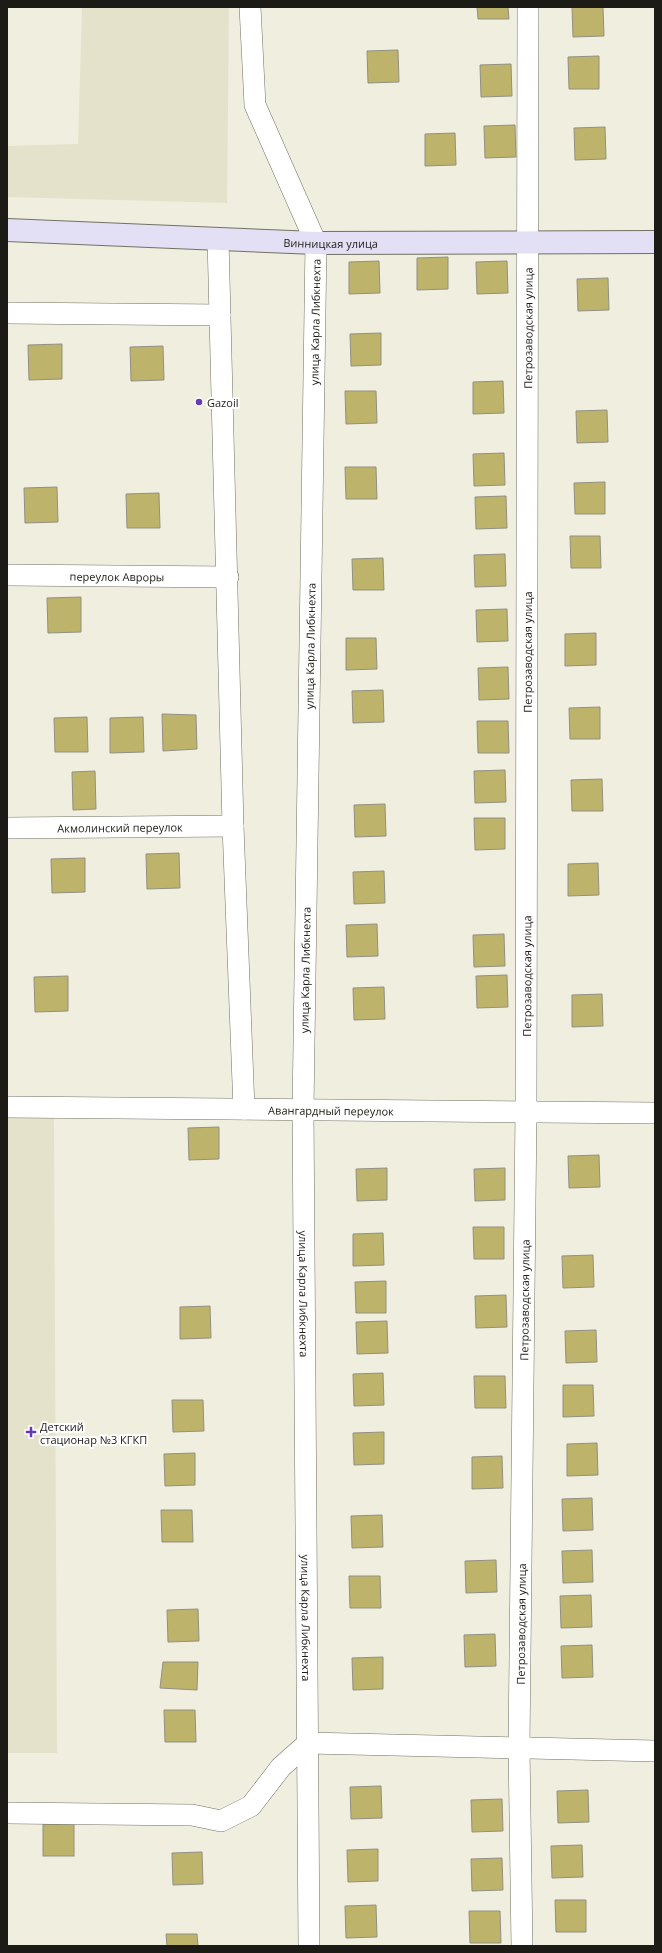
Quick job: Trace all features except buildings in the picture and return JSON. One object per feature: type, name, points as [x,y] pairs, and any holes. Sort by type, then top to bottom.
[{"type":"main road","name":"Винницкая улица","points":[[7,230],[316,243],[655,242]]},
{"type":"street","name":"улица Карла Либкнехта","points":[[250,7],[255,105],[316,243],[303,1110],[308,1743],[308,1946]]},
{"type":"street","name":"Петрозаводская улица","points":[[522,1946],[519,1747],[526,1112],[528,7]]},
{"type":"street","points":[[218,239],[228,577],[233,826],[244,1109]]},
{"type":"street","points":[[7,313],[220,315]]},
{"type":"street","name":"переулок Авроры","points":[[7,575],[228,577]]},
{"type":"street","name":"Акмолинский переулок","points":[[7,828],[233,826]]},
{"type":"street","name":"Авангардный переулок","points":[[7,1107],[655,1113]]},
{"type":"street","points":[[7,1813],[192,1815],[221,1821],[251,1806],[281,1768],[308,1743],[655,1751]]},
{"type":"shaded area","points":[[82,7],[229,7],[227,203],[7,197],[7,146],[78,144]]},
{"type":"shaded area","name":"Детский стационар №3 КГКП","points":[[7,1110],[54,1110],[57,1753],[7,1753]]},
{"type":"place","name":"Gazoil","points":[[199,402]]},
{"type":"place","name":"Детский стационар №3 КГКП","points":[[31,1432]]}]
